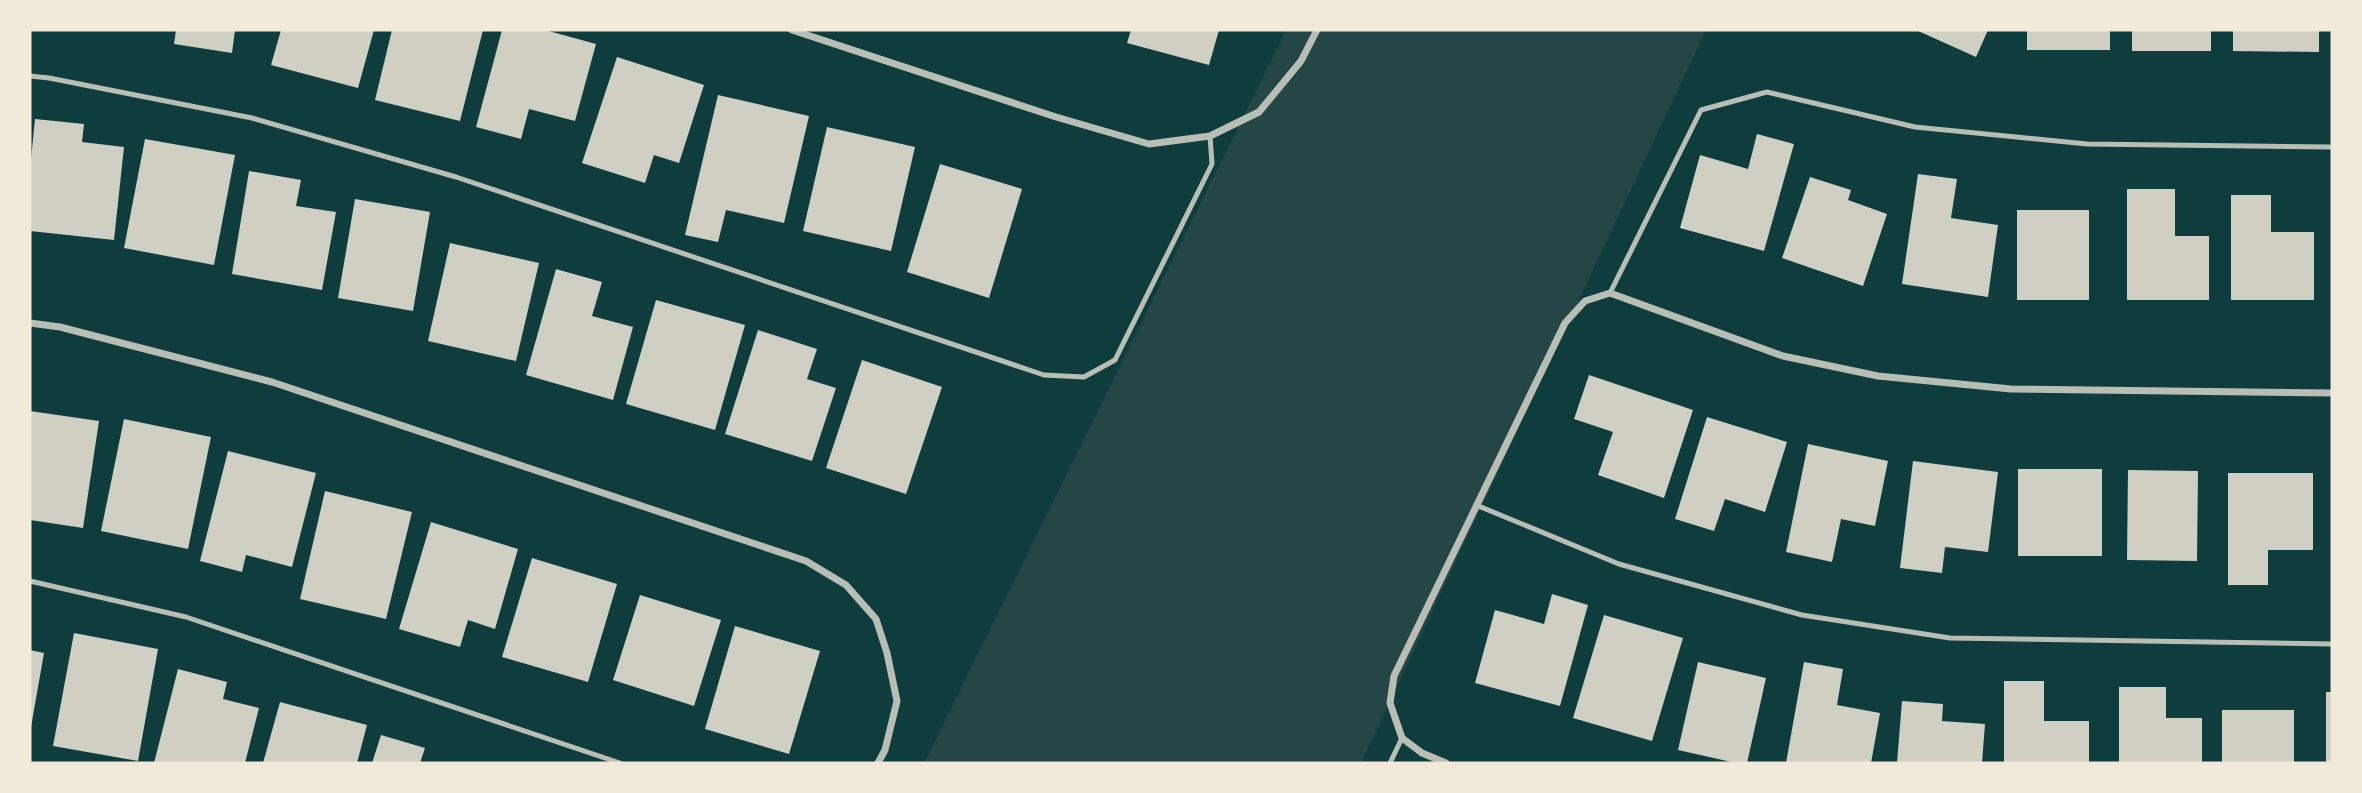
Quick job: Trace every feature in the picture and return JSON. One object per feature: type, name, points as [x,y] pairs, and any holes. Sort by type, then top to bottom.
[{"type":"street","points":[[792,30],[1055,117],[1149,144],[1210,136],[1259,112],[1301,61],[1317,30]]},
{"type":"street","points":[[1447,763],[1422,753],[1402,738],[1390,703],[1394,676],[1565,323],[1585,301],[1611,293],[1783,356],[1878,376],[2011,389],[2332,393]]},
{"type":"street","points":[[30,323],[60,327],[272,382],[806,561],[846,585],[876,619],[887,653],[897,701],[885,750],[878,763]]},
{"type":"lane","points":[[30,76],[252,118],[456,177],[1044,375],[1084,377],[1115,359],[1212,164],[1210,136]]},
{"type":"lane","points":[[1611,293],[1701,110],[1768,92],[1915,127],[2073,143],[2332,147]]},
{"type":"lane","points":[[1476,505],[1619,564],[1802,615],[1950,638],[2332,644]]},
{"type":"lane","points":[[30,581],[186,617],[620,763]]},
{"type":"lane","points":[[1390,763],[1402,738]]},
{"type":"shaded area","points":[[1286,30],[1706,30],[1361,763],[924,763]]},
{"type":"building","points":[[176,30],[235,30],[232,53],[174,44]]},
{"type":"building","points":[[281,30],[374,30],[358,88],[271,65]]},
{"type":"building","points":[[392,30],[483,30],[460,121],[375,100]]},
{"type":"building","points":[[502,30],[545,30],[596,44],[575,121],[529,109],[521,139],[476,127]]},
{"type":"building","points":[[1131,30],[1219,30],[1209,65],[1127,43]]},
{"type":"building","points":[[1916,30],[1988,30],[1976,57]]},
{"type":"building","points":[[2027,30],[2110,30],[2110,50],[2027,50]]},
{"type":"building","points":[[2132,30],[2211,30],[2211,51],[2132,51]]},
{"type":"building","points":[[2233,30],[2319,30],[2319,52],[2233,51]]},
{"type":"building","points":[[617,57],[704,85],[679,163],[654,155],[645,183],[582,163]]},
{"type":"building","points":[[718,95],[809,116],[784,223],[726,210],[718,242],[685,235]]},
{"type":"building","points":[[35,119],[84,124],[82,142],[124,147],[114,240],[30,231],[30,169]]},
{"type":"building","points":[[827,127],[915,147],[891,251],[803,231]]},
{"type":"building","points":[[1757,134],[1794,144],[1764,251],[1680,228],[1700,155],[1748,169]]},
{"type":"building","points":[[145,139],[235,155],[214,265],[124,248]]},
{"type":"building","points":[[940,164],[1022,189],[989,298],[907,272]]},
{"type":"building","points":[[249,171],[301,180],[296,206],[336,212],[322,290],[232,274]]},
{"type":"building","points":[[1918,174],[1957,179],[1951,218],[1998,225],[1988,297],[1902,284]]},
{"type":"building","points":[[1810,177],[1851,190],[1848,200],[1887,214],[1863,286],[1782,258]]},
{"type":"building","points":[[2127,189],[2175,189],[2175,236],[2209,236],[2209,300],[2127,300]]},
{"type":"building","points":[[2231,195],[2271,195],[2271,232],[2314,232],[2314,300],[2231,300]]},
{"type":"building","points":[[355,199],[430,212],[413,311],[338,298]]},
{"type":"building","points":[[2017,210],[2089,210],[2089,300],[2017,300]]},
{"type":"building","points":[[450,243],[539,263],[516,361],[428,341]]},
{"type":"building","points":[[556,269],[602,282],[592,316],[633,327],[613,400],[526,375]]},
{"type":"building","points":[[656,300],[745,325],[715,430],[626,404]]},
{"type":"building","points":[[758,330],[817,349],[807,379],[836,388],[812,461],[725,434]]},
{"type":"building","points":[[862,360],[942,387],[906,494],[826,468]]},
{"type":"building","points":[[1589,375],[1693,410],[1664,498],[1598,475],[1613,432],[1574,419]]},
{"type":"building","points":[[30,411],[99,421],[83,528],[30,520]]},
{"type":"building","points":[[1707,417],[1787,442],[1765,512],[1725,499],[1714,531],[1675,519]]},
{"type":"building","points":[[124,419],[211,437],[188,549],[101,531]]},
{"type":"building","points":[[1808,444],[1888,461],[1875,526],[1841,519],[1832,562],[1786,552]]},
{"type":"building","points":[[228,451],[316,473],[292,567],[246,555],[242,572],[200,561]]},
{"type":"building","points":[[1913,461],[1998,472],[1988,552],[1945,547],[1942,573],[1900,568]]},
{"type":"building","points":[[2018,469],[2102,469],[2102,556],[2018,556]]},
{"type":"building","points":[[2128,470],[2198,471],[2197,561],[2127,560]]},
{"type":"building","points":[[2228,473],[2313,473],[2313,550],[2268,550],[2268,585],[2228,585]]},
{"type":"building","points":[[325,491],[412,512],[386,619],[300,599]]},
{"type":"building","points":[[431,522],[518,549],[495,629],[468,620],[460,647],[399,629]]},
{"type":"building","points":[[532,558],[617,584],[588,682],[502,657]]},
{"type":"building","points":[[1552,594],[1588,605],[1560,706],[1475,683],[1495,610],[1544,624]]},
{"type":"building","points":[[640,595],[721,620],[694,706],[613,680]]},
{"type":"building","points":[[1604,615],[1683,638],[1652,741],[1573,718]]},
{"type":"building","points":[[735,626],[820,651],[789,754],[705,729]]},
{"type":"building","points":[[74,633],[158,649],[138,761],[53,746]]},
{"type":"building","points":[[30,650],[44,653],[31,727],[30,727]]},
{"type":"building","points":[[1698,662],[1766,678],[1747,763],[1678,750]]},
{"type":"building","points":[[1804,662],[1843,669],[1837,705],[1880,713],[1871,763],[1786,763]]},
{"type":"building","points":[[178,669],[227,682],[223,699],[259,708],[245,763],[154,763]]},
{"type":"building","points":[[2004,681],[2044,681],[2044,721],[2089,721],[2089,763],[2004,763]]},
{"type":"building","points":[[2119,687],[2166,687],[2166,718],[2202,718],[2202,763],[2119,763]]},
{"type":"building","points":[[2326,692],[2332,692],[2332,763],[2326,763]]},
{"type":"building","points":[[1902,701],[1943,704],[1942,721],[1985,724],[1982,763],[1897,763]]},
{"type":"building","points":[[280,702],[367,725],[357,763],[263,763]]},
{"type":"building","points":[[2222,710],[2294,710],[2294,763],[2222,763]]},
{"type":"building","points":[[381,735],[425,748],[420,763],[372,763]]}]
